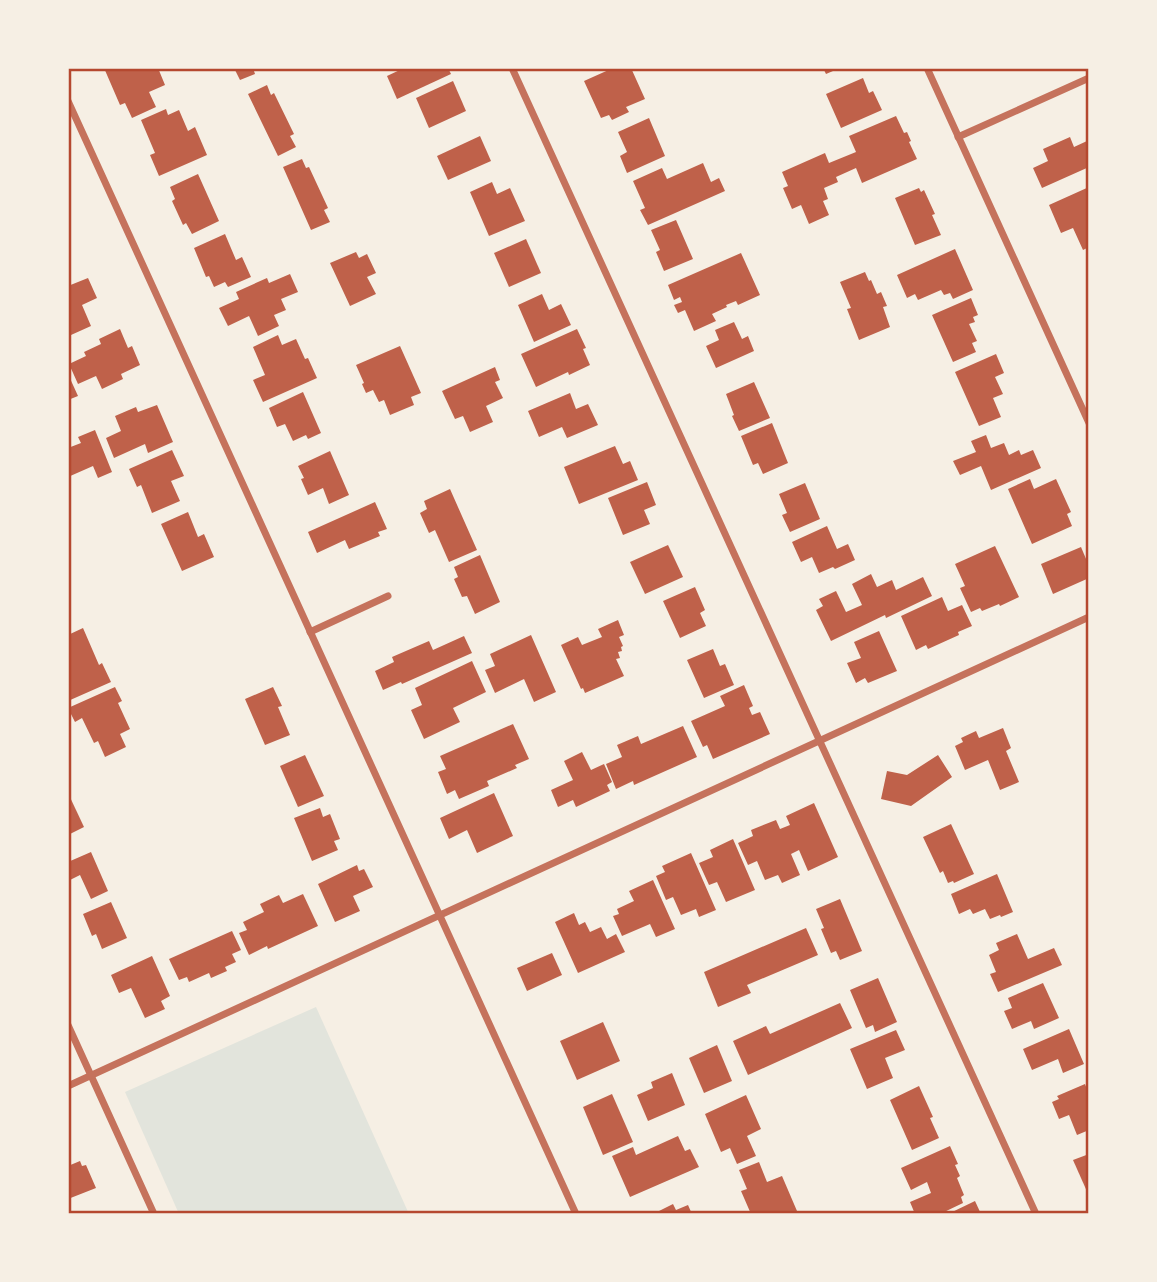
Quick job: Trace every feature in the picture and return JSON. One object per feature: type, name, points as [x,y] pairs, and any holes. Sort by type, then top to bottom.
[{"type":"street","points":[[512,68],[1036,1214]]},
{"type":"street","points":[[926,68],[1089,423]]},
{"type":"street","points":[[958,137],[1089,78]]},
{"type":"street","points":[[68,102],[576,1214]]},
{"type":"street","points":[[310,632],[388,596]]},
{"type":"street","points":[[68,1086],[1089,617]]},
{"type":"street","points":[[68,1026],[154,1214]]},
{"type":"shaded area","points":[[316,1007],[409,1214],[179,1214],[125,1092]]},
{"type":"building","points":[[104,68],[158,68],[165,85],[149,92],[156,107],[132,118],[125,103],[120,105]]},
{"type":"building","points":[[234,68],[253,68],[255,74],[240,80]]},
{"type":"building","points":[[404,68],[448,68],[451,74],[397,99],[387,76]]},
{"type":"building","points":[[613,68],[631,68],[645,99],[626,107],[629,112],[612,120],[609,115],[601,118],[584,81]]},
{"type":"building","points":[[823,68],[840,68],[826,74]]},
{"type":"building","points":[[863,78],[869,93],[873,91],[882,110],[841,128],[826,94]]},
{"type":"building","points":[[453,81],[466,111],[429,128],[416,98]]},
{"type":"building","points":[[267,85],[271,95],[274,93],[294,134],[290,136],[296,147],[278,156],[248,94]]},
{"type":"building","points":[[166,109],[168,115],[179,110],[188,131],[195,127],[207,155],[159,176],[150,155],[155,153],[141,120]]},
{"type":"building","points":[[896,116],[904,133],[907,132],[917,159],[862,183],[856,168],[836,177],[838,182],[824,188],[828,199],[823,201],[829,215],[809,224],[801,205],[792,209],[783,188],[788,186],[782,172],[825,153],[829,163],[856,152],[849,136]]},
{"type":"building","points":[[649,118],[665,156],[627,173],[620,156],[627,152],[618,132]]},
{"type":"building","points":[[480,136],[491,161],[448,180],[437,156]]},
{"type":"building","points":[[1070,137],[1074,147],[1087,141],[1089,167],[1042,188],[1033,168],[1048,161],[1043,149]]},
{"type":"building","points":[[302,159],[306,168],[309,167],[328,208],[324,210],[330,222],[311,230],[283,167]]},
{"type":"building","points":[[703,163],[711,182],[719,178],[725,191],[648,225],[640,210],[645,208],[633,181],[662,168],[667,179]]},
{"type":"building","points":[[198,174],[219,221],[192,234],[186,223],[183,225],[172,201],[175,199],[170,187]]},
{"type":"building","points":[[492,182],[497,194],[510,188],[525,221],[489,236],[470,192]]},
{"type":"building","points":[[1089,187],[1089,247],[1083,250],[1073,228],[1061,233],[1049,205]]},
{"type":"building","points":[[919,188],[921,192],[924,190],[941,235],[915,245],[895,198]]},
{"type":"building","points":[[676,220],[693,259],[664,271],[656,252],[660,250],[651,230]]},
{"type":"building","points":[[225,234],[236,260],[242,257],[251,277],[228,287],[225,282],[214,287],[209,276],[206,277],[194,248]]},
{"type":"building","points":[[526,239],[541,273],[509,287],[494,253]]},
{"type":"building","points":[[955,249],[973,290],[953,299],[950,293],[944,295],[941,290],[918,300],[915,294],[907,298],[897,275]]},
{"type":"building","points":[[356,252],[359,258],[367,254],[376,273],[367,277],[376,294],[350,306],[330,263]]},
{"type":"building","points":[[741,253],[760,295],[738,305],[736,301],[726,305],[727,307],[712,314],[716,321],[694,331],[685,310],[678,313],[674,305],[682,302],[680,297],[674,300],[668,285]]},
{"type":"building","points":[[865,272],[877,294],[881,292],[887,306],[883,307],[890,327],[859,340],[847,309],[851,308],[840,282]]},
{"type":"building","points":[[290,274],[298,292],[281,299],[286,310],[274,315],[279,326],[258,336],[249,316],[228,326],[219,308],[239,299],[236,292],[267,278],[269,283]]},
{"type":"building","points":[[88,278],[97,298],[82,305],[91,326],[71,335],[68,329],[68,286]]},
{"type":"building","points":[[542,294],[549,310],[561,304],[571,325],[534,342],[518,305]]},
{"type":"building","points":[[971,298],[978,315],[973,317],[975,322],[969,324],[977,341],[972,343],[976,352],[953,362],[932,315]]},
{"type":"building","points":[[734,322],[742,339],[748,336],[754,351],[716,368],[706,346],[719,340],[715,330]]},
{"type":"building","points":[[120,329],[128,348],[132,346],[140,365],[121,374],[123,379],[102,389],[96,376],[78,384],[69,364],[86,356],[84,352],[101,344],[99,339]]},
{"type":"building","points":[[577,329],[590,365],[536,387],[521,354]]},
{"type":"building","points":[[278,335],[282,345],[296,339],[317,378],[263,402],[253,380],[265,375],[253,347]]},
{"type":"building","points":[[400,346],[421,393],[411,397],[414,405],[390,415],[384,400],[379,402],[373,390],[366,393],[356,365]]},
{"type":"building","points":[[996,354],[1004,373],[995,377],[1003,394],[993,398],[1001,417],[979,426],[955,372]]},
{"type":"building","points":[[495,367],[500,380],[495,382],[503,398],[486,406],[493,422],[470,432],[463,416],[455,419],[442,391]]},
{"type":"building","points":[[68,374],[78,396],[68,400]]},
{"type":"building","points":[[754,382],[770,418],[739,431],[726,394]]},
{"type":"building","points":[[303,392],[321,433],[308,439],[306,435],[293,441],[285,424],[277,427],[269,408]]},
{"type":"building","points":[[570,393],[576,409],[588,404],[598,425],[567,438],[562,427],[539,437],[528,411]]},
{"type":"building","points":[[157,405],[173,442],[148,453],[145,444],[114,458],[106,438],[121,431],[115,416],[136,407],[138,412]]},
{"type":"building","points":[[772,423],[788,463],[763,474],[758,463],[753,465],[741,436]]},
{"type":"building","points":[[95,430],[112,472],[98,478],[93,466],[68,477],[68,448],[81,443],[78,437]]},
{"type":"building","points":[[986,435],[991,448],[1004,443],[1009,455],[1019,450],[1021,455],[1033,450],[1041,468],[991,490],[981,466],[960,475],[953,461],[976,452],[971,441]]},
{"type":"building","points":[[615,446],[623,464],[630,461],[638,480],[579,504],[564,467]]},
{"type":"building","points":[[172,450],[184,476],[171,481],[180,501],[152,513],[141,485],[137,487],[129,469]]},
{"type":"building","points":[[330,451],[349,495],[329,504],[323,488],[308,495],[298,466]]},
{"type":"building","points":[[1030,479],[1034,489],[1056,479],[1071,512],[1067,514],[1072,526],[1032,544],[1008,489]]},
{"type":"building","points":[[647,482],[656,505],[644,510],[650,524],[623,535],[608,498]]},
{"type":"building","points":[[805,483],[820,519],[790,532],[782,515],[787,513],[779,494]]},
{"type":"building","points":[[450,489],[477,550],[449,562],[435,530],[429,533],[420,513],[427,509],[424,501]]},
{"type":"building","points":[[375,502],[387,529],[378,532],[380,536],[349,549],[345,540],[317,553],[308,532]]},
{"type":"building","points":[[188,512],[198,537],[204,534],[214,557],[182,571],[161,524]]},
{"type":"building","points":[[827,526],[837,549],[848,544],[855,560],[819,573],[812,557],[801,562],[792,542]]},
{"type":"building","points":[[668,545],[683,577],[645,594],[630,562]]},
{"type":"building","points":[[995,546],[1019,597],[1000,606],[999,604],[971,612],[960,588],[965,586],[955,564]]},
{"type":"building","points":[[1081,547],[1089,566],[1089,578],[1053,594],[1041,564]]},
{"type":"building","points":[[480,555],[500,602],[475,614],[467,596],[462,597],[454,579],[458,577],[454,567]]},
{"type":"building","points":[[871,574],[877,587],[892,580],[896,590],[923,577],[932,596],[831,641],[816,610],[823,606],[819,599],[836,591],[846,612],[862,605],[852,584]]},
{"type":"building","points":[[695,587],[705,610],[700,613],[706,626],[680,638],[663,601]]},
{"type":"building","points":[[942,597],[948,611],[962,605],[972,626],[928,649],[926,645],[916,650],[901,616]]},
{"type":"building","points":[[618,620],[624,635],[619,637],[623,646],[622,651],[618,652],[620,658],[616,659],[624,676],[585,693],[561,645],[578,637],[582,645],[602,637],[598,629]]},
{"type":"building","points":[[83,628],[99,665],[102,663],[111,682],[68,701],[68,635]]},
{"type":"building","points":[[879,631],[897,671],[868,683],[865,678],[856,683],[847,663],[861,658],[854,642]]},
{"type":"building","points":[[531,635],[556,692],[534,702],[524,679],[495,693],[485,670],[495,666],[490,654]]},
{"type":"building","points":[[464,636],[472,653],[383,690],[375,671],[394,662],[392,657],[429,641],[433,650]]},
{"type":"building","points":[[713,649],[720,666],[725,664],[734,685],[704,698],[687,660]]},
{"type":"building","points":[[472,661],[486,692],[453,708],[460,722],[424,739],[411,710],[422,705],[415,688]]},
{"type":"building","points":[[744,685],[753,706],[749,708],[752,715],[760,712],[770,734],[713,759],[707,745],[703,747],[691,721],[725,706],[720,696]]},
{"type":"building","points":[[115,687],[122,701],[118,703],[130,729],[120,734],[126,747],[105,757],[98,741],[94,743],[82,718],[75,722],[68,708]]},
{"type":"building","points":[[273,687],[282,706],[278,707],[290,735],[265,745],[245,699]]},
{"type":"building","points":[[513,724],[529,759],[515,765],[517,768],[487,781],[489,786],[459,799],[455,790],[447,794],[438,772],[446,769],[440,756]]},
{"type":"building","points":[[683,726],[697,757],[634,785],[633,781],[616,789],[606,764],[622,757],[617,745],[638,736],[641,744]]},
{"type":"building","points":[[1003,728],[1011,748],[1006,751],[1019,782],[1000,790],[988,760],[965,770],[955,746],[963,742],[961,738],[976,731],[979,738]]},
{"type":"building","points":[[582,752],[591,770],[604,764],[612,782],[607,785],[610,791],[576,807],[573,800],[558,807],[551,790],[573,780],[564,761]]},
{"type":"building","points":[[305,755],[324,796],[298,807],[280,766]]},
{"type":"building","points":[[938,755],[952,777],[911,806],[881,799],[887,771],[907,775]]},
{"type":"building","points":[[68,793],[84,827],[68,835]]},
{"type":"building","points":[[494,793],[513,836],[477,853],[467,830],[449,839],[440,818]]},
{"type":"building","points":[[814,803],[838,857],[808,871],[799,850],[791,854],[800,875],[782,883],[778,875],[765,880],[757,861],[748,865],[738,843],[753,836],[751,830],[776,820],[780,829],[790,825],[786,816]]},
{"type":"building","points":[[320,808],[323,817],[330,814],[340,839],[334,841],[338,850],[312,861],[294,818]]},
{"type":"building","points":[[951,824],[974,874],[948,883],[943,871],[940,873],[923,837]]},
{"type":"building","points":[[733,839],[755,890],[726,902],[717,882],[709,885],[699,863],[713,857],[710,850]]},
{"type":"building","points":[[91,852],[108,891],[91,899],[80,875],[68,881],[68,862]]},
{"type":"building","points":[[691,853],[716,910],[699,917],[696,909],[681,915],[673,897],[666,900],[656,876],[665,872],[662,866]]},
{"type":"building","points":[[357,865],[359,871],[364,869],[373,887],[353,896],[360,911],[335,922],[318,884]]},
{"type":"building","points":[[997,874],[1013,912],[990,919],[985,909],[973,914],[970,909],[959,914],[951,894]]},
{"type":"building","points":[[653,880],[675,929],[656,937],[650,924],[622,936],[613,916],[619,914],[617,909],[634,901],[629,891]]},
{"type":"building","points":[[303,894],[318,926],[249,955],[239,933],[247,930],[243,922],[264,912],[260,904],[279,895],[283,903]]},
{"type":"building","points":[[840,899],[862,951],[840,960],[836,951],[831,953],[816,909]]},
{"type":"building","points":[[111,902],[127,938],[102,949],[96,934],[92,936],[83,914]]},
{"type":"building","points":[[574,913],[579,925],[585,922],[590,932],[601,927],[607,939],[616,934],[625,952],[578,973],[555,922]]},
{"type":"building","points":[[806,928],[818,955],[747,985],[751,993],[718,1007],[704,972]]},
{"type":"building","points":[[232,931],[241,950],[232,954],[236,962],[225,967],[227,971],[211,978],[209,973],[189,982],[187,977],[179,980],[169,959]]},
{"type":"building","points":[[1017,934],[1028,959],[1054,948],[1062,965],[998,992],[990,974],[996,972],[989,955],[999,950],[996,943]]},
{"type":"building","points":[[552,953],[562,975],[527,991],[517,968]]},
{"type":"building","points":[[152,956],[170,996],[161,1001],[165,1009],[145,1018],[131,988],[119,993],[111,975]]},
{"type":"building","points":[[878,978],[897,1022],[875,1032],[873,1025],[866,1028],[850,990]]},
{"type":"building","points":[[1043,983],[1059,1018],[1034,1029],[1031,1021],[1012,1029],[1004,1011],[1012,1008],[1008,998]]},
{"type":"building","points":[[840,1003],[852,1028],[748,1075],[733,1041],[766,1026],[770,1034]]},
{"type":"building","points":[[603,1022],[620,1061],[577,1080],[560,1041]]},
{"type":"building","points":[[1069,1029],[1084,1064],[1063,1073],[1058,1059],[1032,1070],[1023,1049]]},
{"type":"building","points":[[896,1030],[905,1050],[885,1058],[893,1078],[867,1089],[850,1049]]},
{"type":"building","points":[[717,1045],[732,1081],[704,1093],[689,1058]]},
{"type":"building","points":[[672,1073],[685,1105],[648,1121],[637,1095],[653,1088],[651,1082]]},
{"type":"building","points":[[1085,1084],[1089,1095],[1089,1130],[1077,1135],[1069,1115],[1059,1119],[1052,1102],[1059,1099],[1057,1096]]},
{"type":"building","points":[[919,1086],[939,1138],[912,1150],[890,1100]]},
{"type":"building","points":[[612,1094],[633,1142],[603,1155],[583,1107]]},
{"type":"building","points":[[746,1095],[761,1129],[747,1136],[756,1156],[737,1164],[730,1148],[721,1152],[705,1114]]},
{"type":"building","points":[[678,1136],[685,1151],[690,1149],[699,1167],[630,1197],[612,1156],[633,1147],[636,1155]]},
{"type":"building","points":[[950,1146],[958,1164],[955,1165],[964,1195],[961,1197],[963,1203],[940,1214],[939,1211],[932,1214],[915,1214],[910,1202],[931,1193],[927,1182],[911,1190],[901,1168]]},
{"type":"building","points":[[1089,1154],[1089,1196],[1073,1160]]},
{"type":"building","points":[[80,1161],[82,1166],[86,1165],[96,1188],[68,1199],[68,1166]]},
{"type":"building","points":[[759,1162],[767,1182],[782,1176],[797,1211],[790,1214],[751,1214],[741,1191],[747,1189],[739,1170]]},
{"type":"building","points":[[975,1201],[981,1214],[948,1214]]},
{"type":"building","points":[[673,1204],[676,1210],[688,1205],[692,1214],[653,1214]]}]
